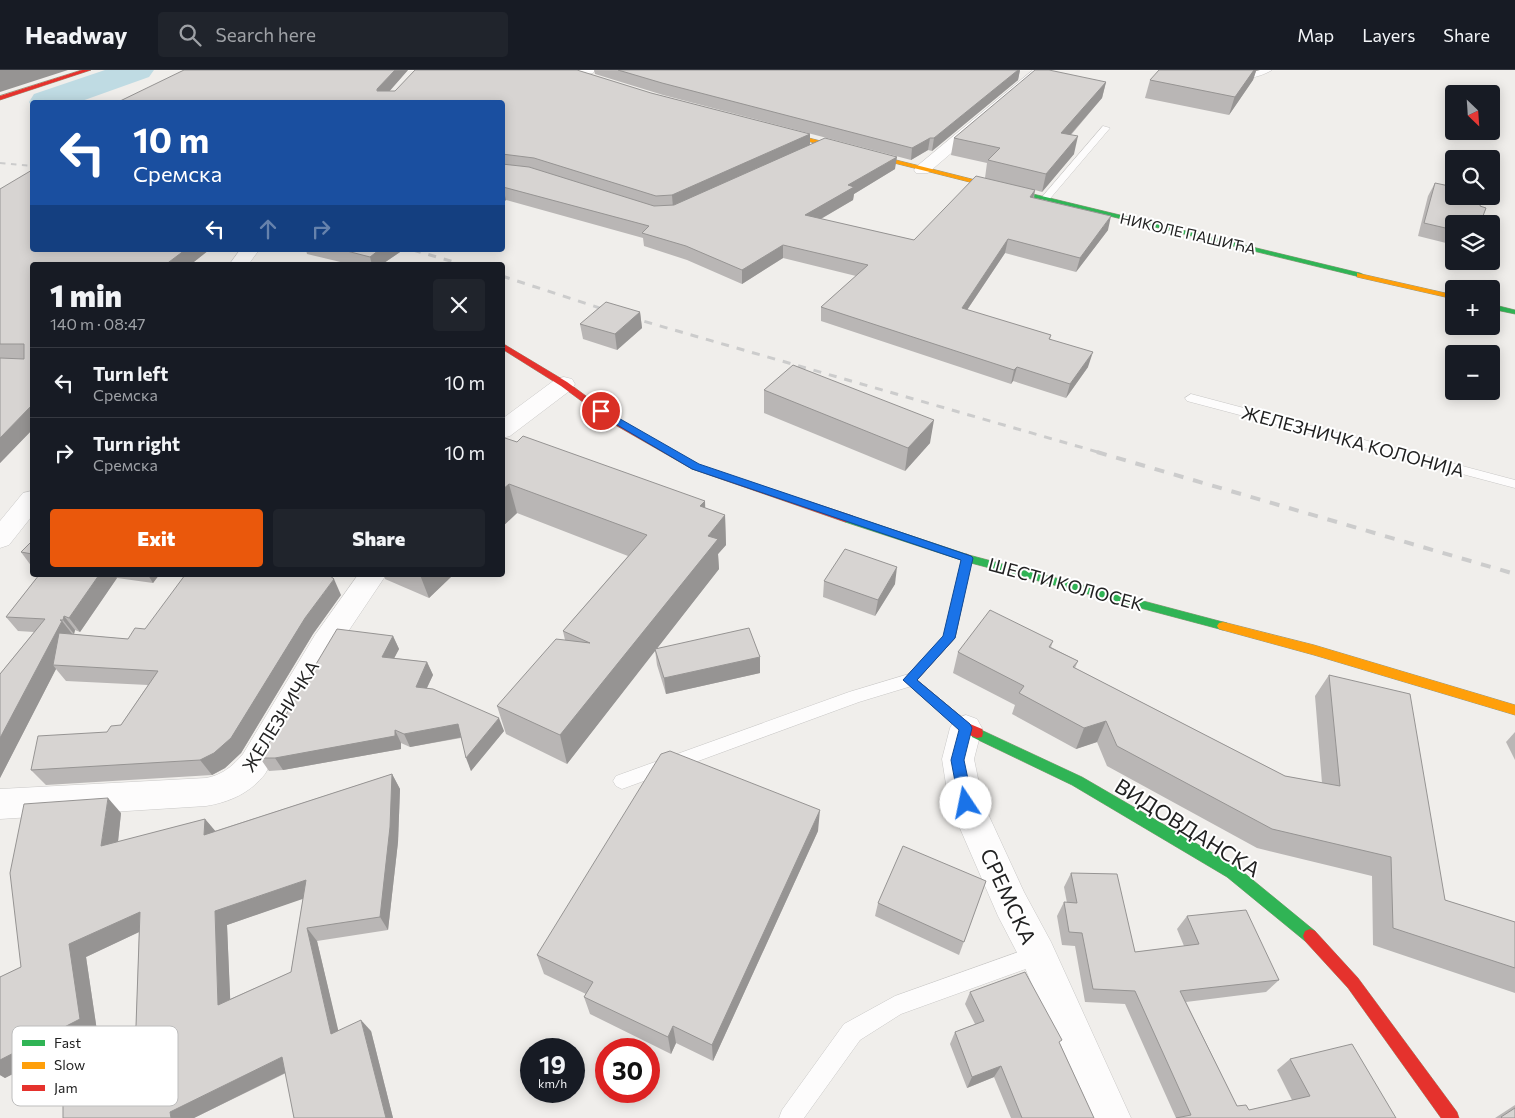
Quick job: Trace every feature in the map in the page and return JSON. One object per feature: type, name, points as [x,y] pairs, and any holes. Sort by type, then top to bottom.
[{"type":"street","points":[[0,98],[88,70]]},
{"type":"street","points":[[922,170],[1041,70]]},
{"type":"street","points":[[566,72],[592,76]]},
{"type":"street","name":"НИКОЛЕ ПАШИЋА","points":[[764,128],[922,170],[1445,295]]},
{"type":"street","points":[[1500,308],[1515,312]]},
{"type":"street","name":"ШЕСТИ КОЛОСЕК","points":[[505,347],[564,384],[613,420],[695,467],[967,558],[1314,650],[1515,710]]},
{"type":"street","points":[[505,429],[564,384]]},
{"type":"street","points":[[0,539],[30,502]]},
{"type":"street","points":[[966,728],[909,680],[949,638],[967,558]]},
{"type":"street","name":"ЖЕЛЕЗНИЧКА","points":[[0,804],[206,792],[220,790],[233,784],[246,775],[254,764],[325,643],[372,577]]},
{"type":"street","name":"СРЕМСКА","points":[[966,728],[958,760],[966,803],[1011,904],[1038,955],[1110,1118]]},
{"type":"street","name":"ВИДОВДАНСКА","points":[[966,728],[1077,781],[1232,872],[1307,932],[1353,983],[1451,1118]]},
{"type":"lane","points":[[1230,76],[1252,76],[1268,70]]},
{"type":"lane","points":[[1045,199],[1106,128]]},
{"type":"lane","points":[[809,152],[827,144]]},
{"type":"lane","name":"ЖЕЛЕЗНИЧКА КОЛОНИЈА","points":[[1191,398],[1515,484]]},
{"type":"lane","points":[[622,781],[855,697],[909,680]]},
{"type":"lane","points":[[790,1118],[852,1032],[896,1006],[1038,955]]},
{"type":"building","points":[[184,70],[395,70],[377,91],[395,91],[415,70],[577,70],[651,93],[810,134],[672,195],[656,196],[534,158],[505,154],[505,100],[122,100]]},
{"type":"building","points":[[618,70],[1018,70],[934,138],[930,138],[912,148]]},
{"type":"building","points":[[1035,70],[1049,70],[1106,82],[1061,133],[1078,136],[1046,174],[988,160],[1000,148],[954,138]]},
{"type":"building","points":[[1159,70],[1254,70],[1235,97],[1150,80]]},
{"type":"building","points":[[825,138],[897,157],[848,185],[854,187],[805,215],[914,240],[976,176],[1035,190],[1030,197],[1111,216],[1080,258],[1008,239],[962,308],[1051,335],[1049,339],[1093,352],[1070,384],[1017,367],[1014,370],[821,307],[868,265],[783,245],[742,270],[686,246],[642,233],[649,226],[505,188],[505,164],[529,167],[654,206],[674,205]]},
{"type":"building","points":[[30,171],[30,252],[182,252],[169,262],[30,262],[30,407],[0,438],[0,358],[24,359],[24,344],[0,344],[0,189]]},
{"type":"building","points":[[1435,183],[1445,185],[1445,205],[1480,205],[1486,208],[1483,215],[1445,215],[1445,228],[1424,223]]},
{"type":"building","points":[[351,252],[376,252],[370,257]]},
{"type":"building","points":[[606,302],[640,312],[615,334],[580,324]]},
{"type":"building","points":[[793,365],[934,420],[908,448],[764,390]]},
{"type":"building","points":[[523,436],[705,501],[700,506],[725,515],[708,536],[718,539],[560,735],[497,706],[556,639],[590,643],[563,631],[647,535],[509,484],[505,487],[505,438],[517,442]]},
{"type":"building","points":[[30,543],[30,554],[21,552]]},
{"type":"building","points":[[845,549],[897,567],[878,600],[824,581]]},
{"type":"building","points":[[37,577],[98,577],[69,618],[64,616],[63,620],[60,620],[62,621],[0,738],[0,674],[45,619],[6,617]]},
{"type":"building","points":[[184,577],[332,577],[334,579],[305,618],[231,738],[214,753],[200,760],[31,770],[38,736],[107,732],[111,726],[121,725],[158,671],[53,665],[59,633],[128,639],[135,628],[145,629]]},
{"type":"building","points":[[990,610],[1053,641],[1049,647],[1078,661],[1073,667],[1285,776],[1340,786],[1329,675],[1410,694],[1445,900],[1515,922],[1515,968],[1393,928],[1391,857],[1272,829],[1117,746],[1106,721],[1084,728],[1019,693],[1024,686],[958,652]]},
{"type":"building","points":[[749,628],[760,657],[664,678],[655,649]]},
{"type":"building","points":[[337,629],[393,636],[382,657],[427,662],[416,687],[433,689],[499,718],[466,758],[458,724],[404,734],[395,730],[395,736],[275,758],[260,758]]},
{"type":"building","points":[[670,751],[820,810],[712,1045],[673,1026],[668,1037],[584,997],[593,982],[537,955],[661,754]]},
{"type":"building","points":[[392,774],[390,827],[380,917],[307,928],[331,1034],[361,1020],[386,1118],[294,1118],[282,1057],[170,1112],[171,1118],[63,1118],[63,1106],[178,1106],[178,1026],[136,1026],[140,912],[69,944],[80,1019],[66,1026],[12,1026],[12,1054],[0,1060],[0,977],[21,967],[10,873],[24,804],[108,798],[101,846],[205,819],[204,835]],"holes":[[[306,880],[291,972],[218,1005],[215,911]]]},
{"type":"building","points":[[903,846],[986,881],[964,942],[878,903]]},
{"type":"building","points":[[1071,873],[1117,874],[1135,952],[1199,944],[1187,916],[1246,910],[1279,980],[1180,991],[1237,1106],[1246,1105],[1249,1110],[1310,1096],[1290,1059],[1352,1044],[1396,1118],[1176,1118],[1191,1115],[1135,991],[1093,989],[1082,933],[1069,932],[1064,902],[1077,903]]},
{"type":"building","points":[[1025,972],[1062,1040],[1059,1042],[1094,1118],[1022,1118],[1001,1066],[972,1077],[955,1032],[984,1021],[970,992]]},
{"type":"building","points":[[1515,1108],[1515,1118],[1501,1117]]},
{"type":"waterway","points":[[53,100],[137,70]]},
{"type":"railway","points":[[0,163],[30,166]]},
{"type":"railway","points":[[420,252],[454,262]]},
{"type":"railway","points":[[505,277],[612,312]]},
{"type":"railway","points":[[629,317],[1101,453]]},
{"type":"railway","points":[[1097,452],[1515,574]]},
{"type":"traffic: fast","points":[[1029,195],[1360,275]]},
{"type":"traffic: fast","points":[[1500,308],[1515,312]]},
{"type":"traffic: fast","points":[[849,519],[967,558],[1223,626]]},
{"type":"traffic: fast","points":[[977,733],[1077,781],[1232,872],[1310,936]]},
{"type":"traffic: slow","points":[[773,131],[1029,195]]},
{"type":"traffic: slow","points":[[1360,275],[1445,295]]},
{"type":"traffic: slow","points":[[1223,626],[1314,650],[1515,710]]},
{"type":"traffic: jam","points":[[0,98],[88,70]]},
{"type":"traffic: jam","points":[[505,347],[564,384],[613,420],[695,467],[849,519]]},
{"type":"traffic: jam","points":[[967,558],[949,638],[909,680],[966,728],[977,733]]},
{"type":"traffic: jam","points":[[1310,936],[1353,983],[1451,1118]]},
{"type":"route","points":[[601,411],[613,420],[695,467],[967,558],[949,638],[909,680],[966,728],[958,760],[966,803]]}]
